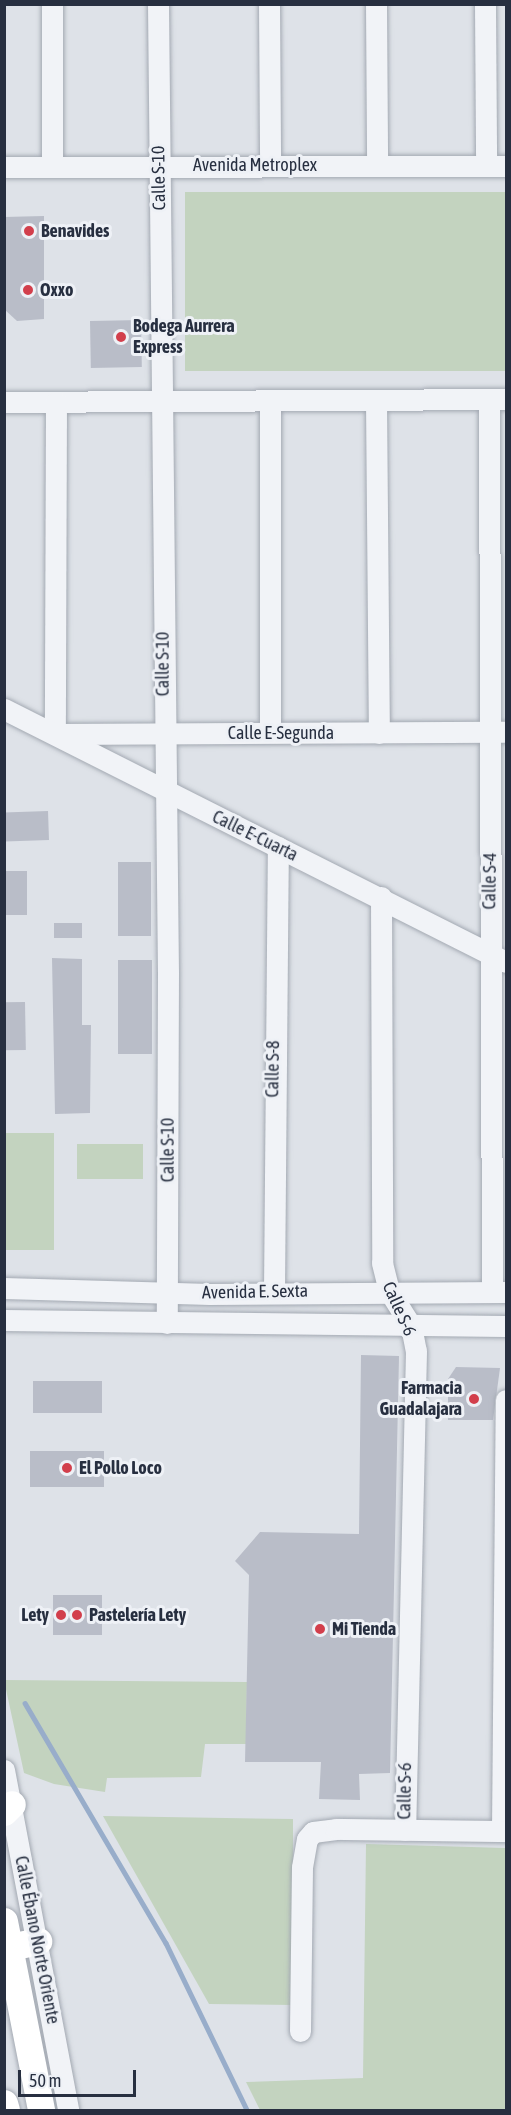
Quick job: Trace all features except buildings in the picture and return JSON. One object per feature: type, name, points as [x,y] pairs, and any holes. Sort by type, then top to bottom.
[{"type":"main road","points":[[38,1941],[7,1934],[41,2110]]},
{"type":"main road","points":[[4,2103],[6,2110]]},
{"type":"street","points":[[51,4],[52,165]]},
{"type":"street","name":"Calle S-10","points":[[158,4],[167,1323]]},
{"type":"street","points":[[269,4],[270,165]]},
{"type":"street","points":[[376,4],[377,166]]},
{"type":"street","points":[[485,4],[496,166]]},
{"type":"street","name":"Avenida Metroplex","points":[[4,166],[496,166]]},
{"type":"street","points":[[4,402],[498,399]]},
{"type":"street","name":"Calle S-4","points":[[498,399],[499,1292]]},
{"type":"street","points":[[270,400],[270,732]]},
{"type":"street","points":[[376,400],[379,733]]},
{"type":"street","points":[[55,734],[56,402]]},
{"type":"street","name":"Calle E-Cuarta","points":[[4,709],[164,792],[381,897],[498,958]]},
{"type":"street","name":"Calle E-Segunda","points":[[55,734],[500,732]]},
{"type":"street","name":"Calle S-8","points":[[274,1292],[278,847]]},
{"type":"street","name":"Calle S-6","points":[[381,897],[382,1263],[389,1291],[411,1326],[416,1351],[405,1830]]},
{"type":"street","name":"Avenida E. Sexta","points":[[4,1288],[168,1292],[499,1292]]},
{"type":"street","name":"Avenida E. Sexta","points":[[4,1320],[507,1326]]},
{"type":"street","points":[[300,2031],[304,1850],[313,1832],[336,1829],[504,1831],[507,1400]]},
{"type":"street","name":"Calle Ébano Norte Oriente","points":[[4,1770],[8,1808],[38,1941],[68,2110]]},
{"type":"green space","points":[[185,192],[506,192],[506,371],[185,371]]},
{"type":"green space","points":[[5,1133],[54,1133],[54,1250],[5,1250]]},
{"type":"green space","points":[[77,1144],[143,1144],[143,1179],[77,1179]]},
{"type":"green space","points":[[4,1680],[247,1682],[246,1744],[205,1744],[201,1777],[107,1778],[105,1792],[54,1784],[24,1773]]},
{"type":"green space","points":[[103,1816],[293,1819],[293,2005],[209,2004]]},
{"type":"green space","points":[[366,1844],[506,1848],[506,2110],[260,2110],[246,2082],[363,2078]]},
{"type":"waterway","points":[[25,1703],[166,1943],[247,2110]]},
{"type":"place","name":"Benavides","points":[[29,231]]},
{"type":"place","name":"Oxxo","points":[[28,290]]},
{"type":"place","name":"Bodega Aurrera Express","points":[[121,337]]},
{"type":"place","name":"Farmacia Guadalajara","points":[[474,1399]]},
{"type":"place","name":"El Pollo Loco","points":[[67,1468]]},
{"type":"place","name":"Lety","points":[[61,1615]]},
{"type":"place","name":"Pastelería Lety","points":[[77,1615]]},
{"type":"place","name":"Mi Tienda","points":[[320,1629]]}]
